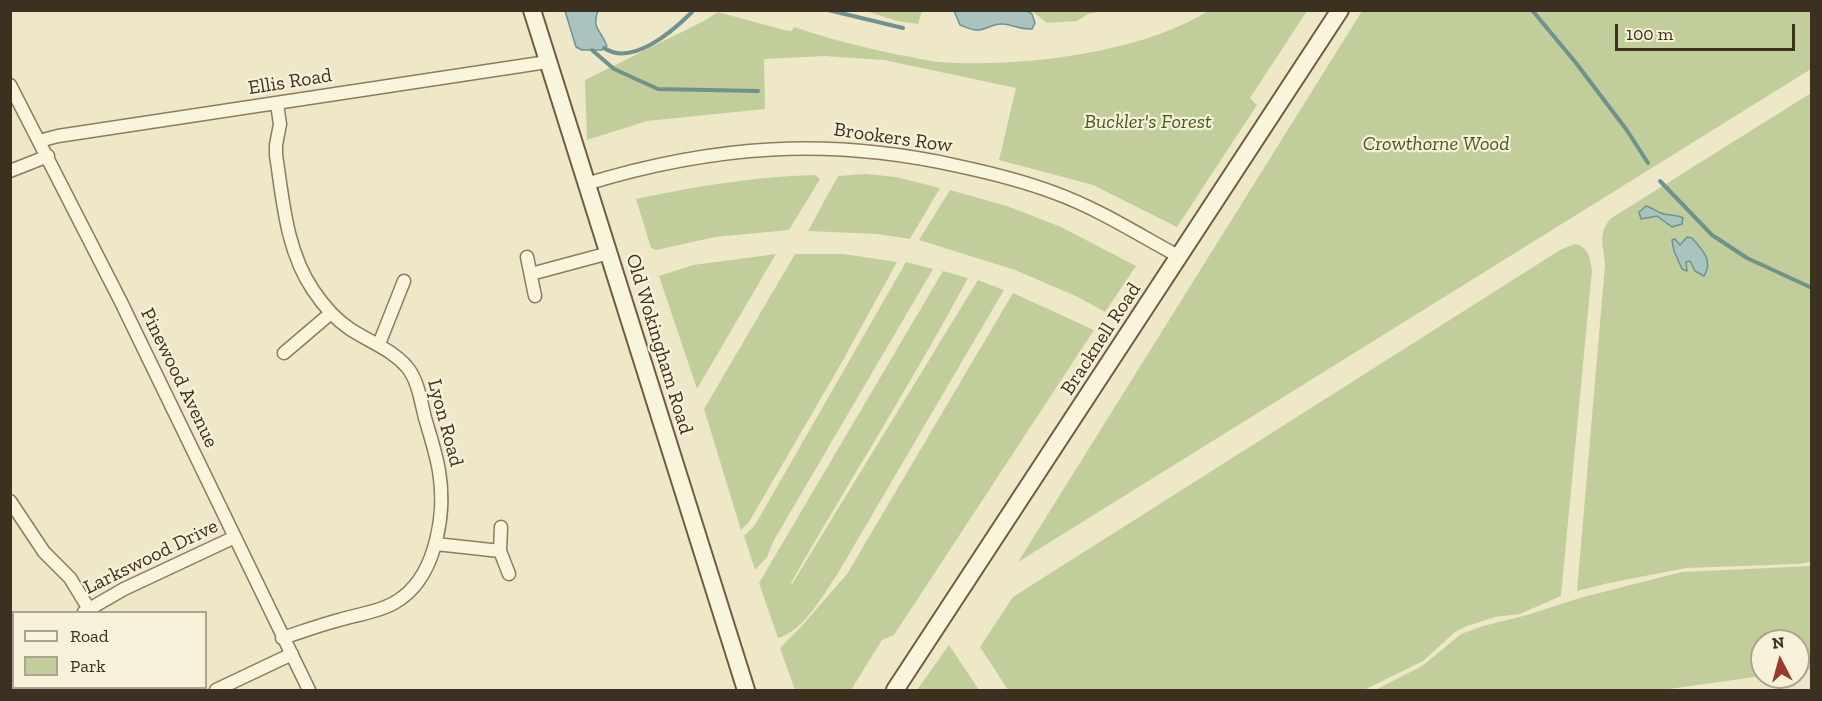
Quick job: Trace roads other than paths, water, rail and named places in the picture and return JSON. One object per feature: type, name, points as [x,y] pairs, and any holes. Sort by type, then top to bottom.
[{"type":"main road","name":"Old Wokingham Road","points":[[532,10],[746,690]]},
{"type":"main road","name":"Bracknell Road","points":[[895,690],[1340,10]]},
{"type":"street","name":"Ellis Road","points":[[39,141],[58,136],[547,62]]},
{"type":"street","name":"Pinewood Avenue","points":[[10,85],[48,156],[309,690]]},
{"type":"street","name":"Lyon Road","points":[[277,104],[280,124],[276,155],[289,234],[299,264],[312,289],[331,313],[349,329],[379,344],[409,369],[418,388],[439,472],[440,513],[436,544],[421,578],[403,598],[381,608],[282,638]]},
{"type":"street","name":"Brookers Row","points":[[586,184],[677,160],[721,153],[791,148],[876,151],[912,156],[1022,181],[1057,193],[1116,220],[1180,256]]},
{"type":"street","points":[[10,171],[48,156]]},
{"type":"street","points":[[531,274],[609,253]]},
{"type":"street","points":[[527,257],[535,296]]},
{"type":"street","points":[[379,344],[404,281]]},
{"type":"street","points":[[284,352],[331,313]]},
{"type":"street","points":[[10,501],[44,552],[70,578],[87,611]]},
{"type":"street","points":[[501,527],[500,551],[508,574]]},
{"type":"street","name":"Larkswood Drive","points":[[87,611],[124,589],[235,537]]},
{"type":"street","points":[[436,544],[500,551]]},
{"type":"street","points":[[216,690],[292,654]]},
{"type":"water","points":[[565,11],[598,11],[596,26],[607,46],[602,50],[582,50],[576,47]]},
{"type":"water","points":[[954,11],[1027,11],[1032,14],[1035,23],[1032,29],[999,24],[974,30],[960,25]]},
{"type":"water","points":[[1646,206],[1664,214],[1683,218],[1682,224],[1672,227],[1657,216],[1641,219],[1639,212]]},
{"type":"water","points":[[1687,237],[1692,238],[1706,255],[1708,265],[1704,276],[1695,271],[1690,261],[1686,262],[1687,271],[1682,269],[1674,251],[1672,240],[1675,239],[1680,245]]},
{"type":"waterway","points":[[828,10],[903,28]]},
{"type":"waterway","points":[[1532,10],[1576,63],[1626,129],[1648,163]]},
{"type":"waterway","points":[[604,48],[615,53],[639,50],[663,37],[692,12]]},
{"type":"waterway","points":[[592,50],[614,69],[658,89],[758,91]]},
{"type":"waterway","points":[[1660,181],[1712,235],[1747,258],[1812,288]]},
{"type":"park label","name":"Buckler's Forest","points":[[1148,122]]},
{"type":"park label","name":"Crowthorne Wood","points":[[1436,144]]}]
